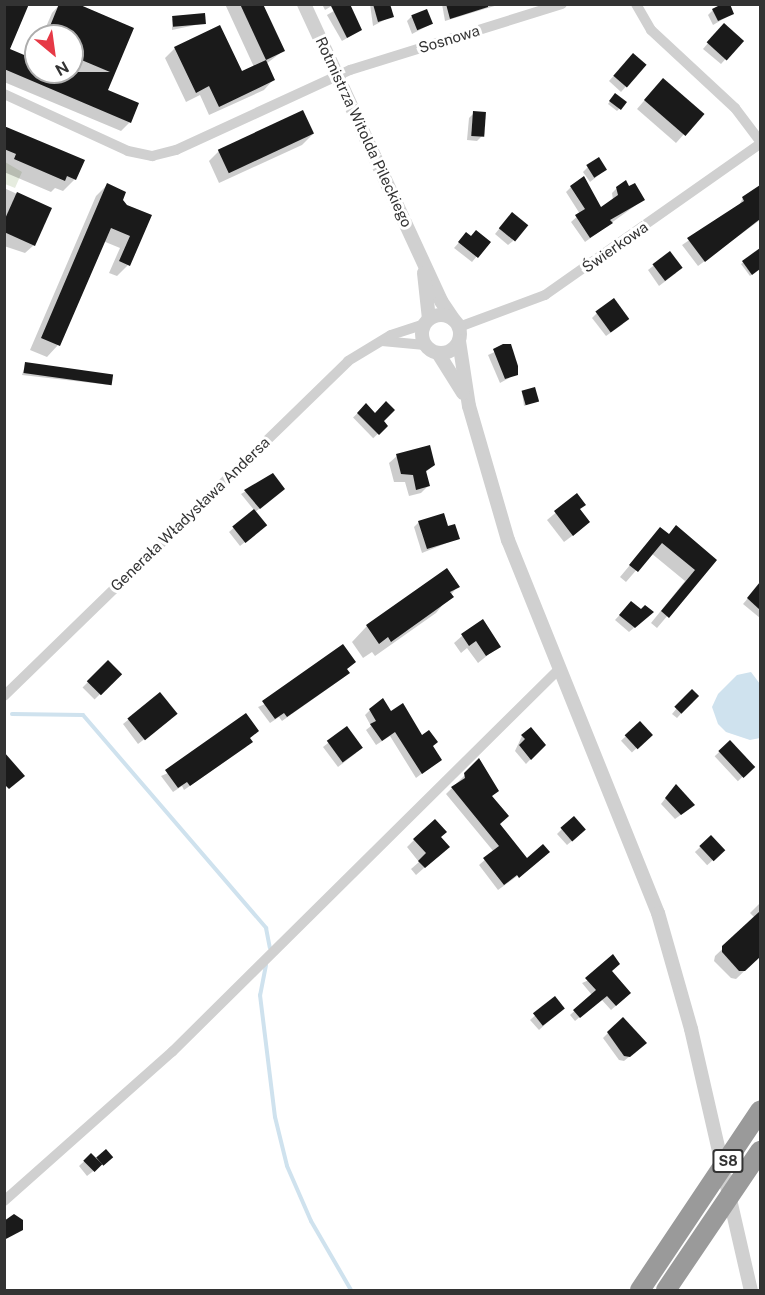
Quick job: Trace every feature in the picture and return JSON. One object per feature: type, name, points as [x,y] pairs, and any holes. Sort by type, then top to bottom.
[{"type":"highway","name":"S8","points":[[640,1290],[696,1210],[760,1111]]},
{"type":"highway","name":"S8","points":[[666,1290],[700,1243],[760,1151]]},
{"type":"street","name":"Rotmistrza Witolda Pileckiego","points":[[304,4],[457,329],[469,406],[507,540],[658,913],[692,1029],[751,1290]]},
{"type":"street","name":"Sosnowa","points":[[4,94],[128,151],[152,156],[176,150],[337,75],[562,4]]},
{"type":"street","points":[[636,4],[651,30],[735,108],[760,142]]},
{"type":"street","name":"Świerkowa","points":[[457,329],[545,295],[760,142]]},
{"type":"street","name":"Rotmistrza Witolda Pileckiego","points":[[424,259],[427,321]]},
{"type":"street","points":[[382,341],[425,345],[438,353],[450,351],[457,329],[441,315],[427,321],[422,336],[425,345]]},
{"type":"street","name":"Generała Władysława Andersa","points":[[4,696],[348,361],[382,341],[427,321]]},
{"type":"street","name":"Rotmistrza Witolda Pileckiego","points":[[438,353],[469,406]]},
{"type":"street","points":[[4,1201],[172,1052],[560,668]]},
{"type":"shaded area","points":[[5,162],[22,172],[15,188],[5,184]]},
{"type":"water","points":[[751,672],[760,684],[760,738],[750,740],[726,732],[718,724],[712,707],[718,694],[737,675]]},
{"type":"building","points":[[4,4],[29,4],[10,49],[24,55],[24,78],[4,69]]},
{"type":"building","points":[[59,4],[78,4],[134,28],[108,90],[139,103],[131,123],[39,84],[84,84],[84,72],[110,72],[84,61],[84,24],[51,24]]},
{"type":"building","points":[[240,4],[263,4],[285,51],[266,60]]},
{"type":"building","points":[[330,4],[350,4],[362,30],[347,38]]},
{"type":"building","points":[[373,4],[390,4],[394,17],[378,22]]},
{"type":"building","points":[[446,4],[488,4],[488,7],[450,19]]},
{"type":"building","points":[[722,4],[730,4],[734,14],[718,21],[712,9]]},
{"type":"building","points":[[427,9],[433,24],[417,30],[411,15]]},
{"type":"building","points":[[205,13],[206,24],[173,27],[172,16]]},
{"type":"building","points":[[724,23],[744,41],[727,60],[707,42]]},
{"type":"building","points":[[220,25],[242,71],[266,60],[275,80],[219,107],[209,86],[196,93],[174,47]]},
{"type":"building","points":[[633,53],[647,65],[627,87],[613,76]]},
{"type":"building","points":[[663,78],[705,114],[685,136],[644,100]]},
{"type":"building","points":[[615,93],[627,102],[621,110],[609,101]]},
{"type":"building","points":[[303,110],[314,134],[229,173],[218,150]]},
{"type":"building","points":[[473,111],[486,112],[484,137],[471,136]]},
{"type":"building","points":[[4,126],[85,160],[76,180],[67,176],[65,181],[14,159],[16,154],[4,149]]},
{"type":"building","points":[[599,157],[607,170],[594,178],[586,165]]},
{"type":"building","points":[[584,176],[601,207],[618,195],[616,187],[626,180],[629,186],[635,183],[645,200],[610,220],[613,223],[590,238],[575,215],[585,209],[570,186]]},
{"type":"building","points":[[107,183],[126,192],[123,200],[127,205],[152,215],[130,266],[119,261],[130,236],[111,228],[60,346],[41,338]]},
{"type":"building","points":[[760,185],[760,219],[705,262],[687,238],[744,201],[742,197]]},
{"type":"building","points":[[17,192],[52,208],[35,246],[4,232],[4,221]]},
{"type":"building","points":[[512,212],[528,225],[515,242],[499,228]]},
{"type":"building","points":[[476,230],[491,242],[478,258],[458,242],[466,232],[471,236]]},
{"type":"building","points":[[760,248],[760,269],[752,275],[742,261]]},
{"type":"building","points":[[670,251],[683,268],[665,281],[652,264]]},
{"type":"building","points":[[614,298],[629,319],[611,333],[595,312]]},
{"type":"building","points":[[503,344],[511,344],[518,366],[518,375],[505,379],[493,349]]},
{"type":"building","points":[[25,362],[113,374],[112,385],[23,373]]},
{"type":"building","points":[[535,387],[539,401],[526,405],[522,391]]},
{"type":"building","points":[[386,401],[395,410],[384,421],[388,426],[379,435],[357,413],[366,403],[375,413]]},
{"type":"building","points":[[430,445],[435,465],[426,471],[430,486],[416,490],[413,475],[401,474],[396,454]]},
{"type":"building","points":[[273,473],[285,489],[260,509],[244,490]]},
{"type":"building","points":[[577,493],[586,505],[580,509],[590,522],[573,536],[554,511]]},
{"type":"building","points":[[254,509],[267,525],[245,543],[232,527]]},
{"type":"building","points":[[444,513],[448,526],[455,524],[460,539],[427,549],[418,521]]},
{"type":"building","points":[[676,525],[717,560],[669,618],[661,611],[695,570],[662,543],[638,572],[629,565],[660,527],[669,534]]},
{"type":"building","points":[[447,568],[460,587],[450,592],[454,597],[391,642],[388,637],[379,644],[366,625]]},
{"type":"building","points":[[760,582],[760,610],[747,598]]},
{"type":"building","points":[[631,601],[641,609],[645,605],[654,612],[635,628],[619,615]]},
{"type":"building","points":[[483,619],[501,647],[486,656],[476,641],[469,646],[461,634]]},
{"type":"building","points":[[343,644],[356,662],[347,669],[350,673],[287,717],[284,713],[275,719],[262,701]]},
{"type":"building","points":[[108,660],[122,674],[101,695],[87,681]]},
{"type":"building","points":[[692,689],[699,696],[681,714],[674,707]]},
{"type":"building","points":[[160,692],[178,714],[145,740],[127,718]]},
{"type":"building","points":[[383,698],[391,711],[403,703],[422,735],[429,730],[438,742],[433,746],[442,760],[422,774],[395,732],[382,741],[370,724],[376,721],[369,709]]},
{"type":"building","points":[[246,713],[259,731],[250,738],[253,742],[190,786],[187,782],[178,788],[165,770]]},
{"type":"building","points":[[640,721],[653,735],[638,749],[625,735]]},
{"type":"building","points":[[347,726],[363,748],[343,763],[327,741]]},
{"type":"building","points":[[531,727],[546,745],[531,760],[519,745],[525,739],[521,735]]},
{"type":"building","points":[[730,740],[755,767],[744,778],[718,751]]},
{"type":"building","points":[[4,752],[25,776],[9,789],[4,784]]},
{"type":"building","points":[[479,758],[499,791],[492,796],[509,816],[500,824],[527,858],[543,844],[550,852],[519,878],[517,875],[504,885],[483,858],[499,846],[451,787],[465,778],[464,773]]},
{"type":"building","points":[[676,784],[695,805],[681,815],[665,798]]},
{"type":"building","points":[[574,816],[586,830],[572,841],[560,828]]},
{"type":"building","points":[[435,819],[447,832],[441,837],[450,847],[425,868],[418,861],[426,853],[413,839]]},
{"type":"building","points":[[711,835],[725,850],[714,861],[699,846]]},
{"type":"building","points":[[760,911],[760,957],[745,971],[739,971],[722,952],[722,946]]},
{"type":"building","points":[[613,954],[620,964],[612,971],[631,993],[616,1006],[607,996],[580,1018],[573,1010],[596,990],[585,978]]},
{"type":"building","points":[[555,996],[565,1009],[543,1026],[533,1013]]},
{"type":"building","points":[[623,1017],[647,1043],[630,1057],[624,1056],[607,1032]]},
{"type":"building","points":[[106,1149],[113,1157],[103,1166],[96,1158]]},
{"type":"building","points":[[91,1153],[102,1164],[95,1172],[83,1161]]},
{"type":"building","points":[[14,1214],[23,1220],[23,1230],[4,1240],[4,1221]]},
{"type":"waterway","points":[[12,714],[83,715],[266,928],[270,948]]},
{"type":"waterway","points":[[266,965],[260,995],[275,1117],[287,1166],[311,1221],[351,1290]]}]
